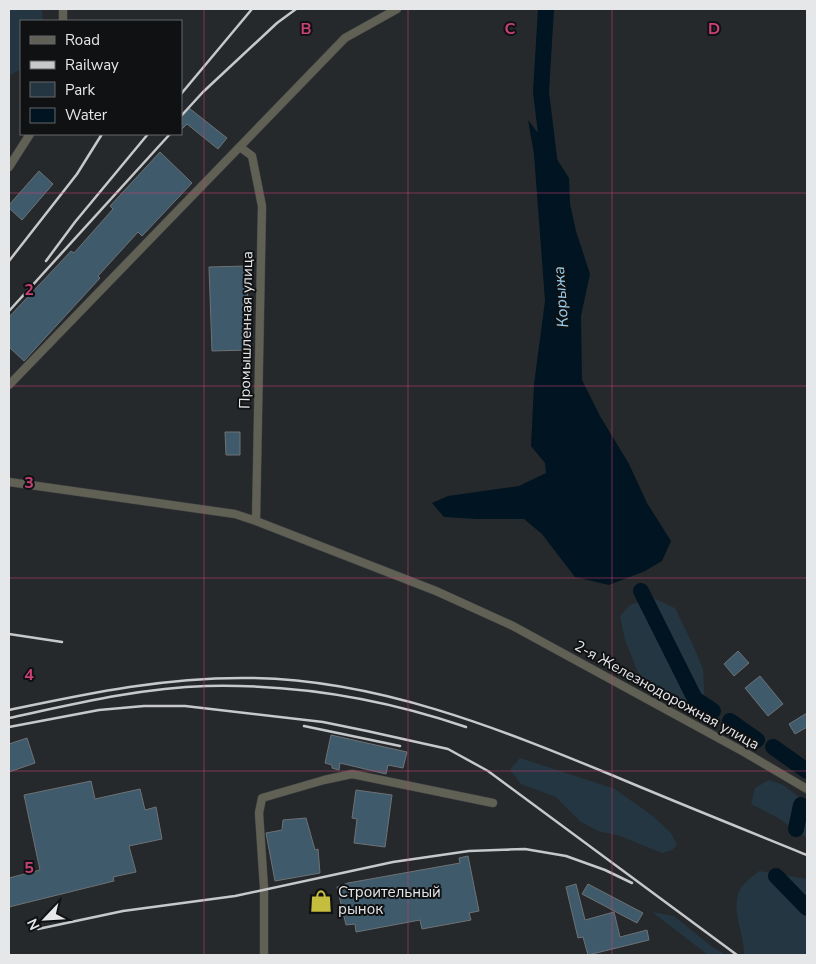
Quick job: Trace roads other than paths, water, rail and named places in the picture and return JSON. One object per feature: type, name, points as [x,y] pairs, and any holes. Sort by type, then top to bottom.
[{"type":"street","points":[[9,385],[345,38],[397,9]]},
{"type":"street","points":[[9,167],[29,135]]},
{"type":"street","name":"Промышленная улица","points":[[240,147],[252,156],[262,206],[256,521]]},
{"type":"street","name":"2-я Железнодорожная улица","points":[[9,482],[235,514],[256,521],[436,591],[513,626],[744,752],[807,789]]},
{"type":"street","points":[[264,955],[264,888],[259,813],[262,798],[352,774],[493,803]]},
{"type":"water","points":[[528,120],[549,147],[569,178],[570,204],[576,231],[590,274],[581,316],[582,380],[600,416],[629,464],[647,503],[671,541],[662,561],[645,571],[609,585],[575,577],[542,534],[524,519],[444,517],[432,503],[448,496],[519,486],[546,473],[545,463],[531,446],[534,384],[545,301],[534,154]]},
{"type":"waterway","name":"Корыжа","points":[[546,9],[541,92],[550,166]]},
{"type":"waterway","name":"Корыжа","points":[[641,591],[695,699],[713,711]]},
{"type":"waterway","name":"Корыжа","points":[[730,721],[757,740]]},
{"type":"waterway","name":"Корыжа","points":[[773,747],[807,771]]},
{"type":"waterway","name":"Корыжа","points":[[796,829],[801,805]]},
{"type":"waterway","name":"Корыжа","points":[[776,876],[807,908]]},
{"type":"railway","points":[[182,93],[252,9]]},
{"type":"railway","points":[[182,115],[203,92],[277,23],[296,9]]},
{"type":"railway","points":[[9,261],[77,174],[101,135]]},
{"type":"railway","points":[[46,261],[75,222],[147,135]]},
{"type":"railway","points":[[9,311],[169,135]]},
{"type":"railway","points":[[9,634],[62,642]]},
{"type":"railway","points":[[9,710],[98,692],[187,680],[249,678],[343,687],[436,709],[481,724],[570,758],[807,855]]},
{"type":"railway","points":[[9,718],[58,707],[157,690],[181,687],[239,686],[338,695],[403,708],[466,727]]},
{"type":"railway","points":[[9,727],[99,710],[144,706],[185,706],[323,722],[448,749],[488,771],[737,955]]},
{"type":"railway","points":[[304,726],[400,746]]},
{"type":"railway","points":[[38,929],[123,911],[235,896],[393,862],[469,851],[525,849],[566,856],[605,870],[632,883]]},
{"type":"place","name":"Строительный рынок","points":[[321,901]]}]
